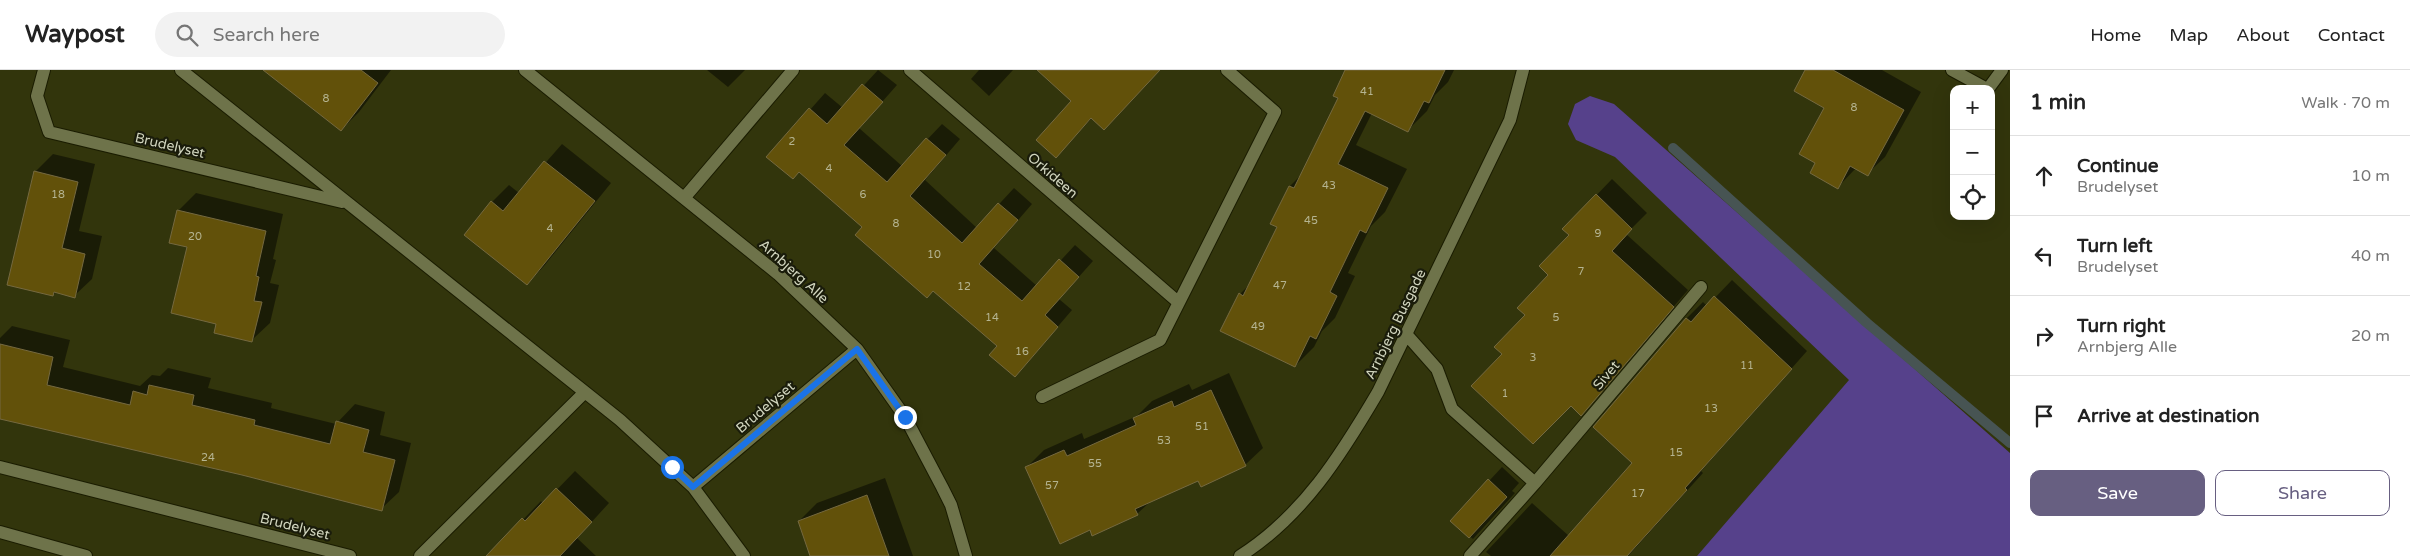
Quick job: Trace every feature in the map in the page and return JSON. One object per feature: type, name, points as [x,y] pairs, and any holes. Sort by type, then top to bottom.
[{"type":"street","name":"Brudelyset","points":[[44,70],[37,96],[50,132],[347,203]]},
{"type":"street","name":"Brudelyset","points":[[181,70],[620,420],[693,487],[744,556]]},
{"type":"street","name":"Arnbjerg Alle","points":[[525,70],[685,197],[778,274],[857,349],[910,426],[951,505],[966,556]]},
{"type":"street","points":[[685,197],[793,70]]},
{"type":"street","name":"Orkideen","points":[[910,70],[1178,302]]},
{"type":"street","points":[[1042,397],[1160,340],[1275,112],[1227,70]]},
{"type":"street","name":"Arnbjerg Busgade","points":[[1240,556],[1262,541],[1304,503],[1347,445],[1378,392],[1510,120],[1523,70]]},
{"type":"street","points":[[1952,70],[1980,85]]},
{"type":"street","points":[[1991,85],[2002,70]]},
{"type":"street","name":"Sivet","points":[[1470,556],[1535,483],[1700,287]]},
{"type":"street","points":[[1406,334],[1437,369],[1452,409],[1535,483]]},
{"type":"street","name":"Brudelyset","points":[[693,487],[857,349]]},
{"type":"street","points":[[420,556],[585,392]]},
{"type":"street","name":"Brudelyset","points":[[0,467],[350,556]]},
{"type":"street","points":[[0,532],[86,556]]},
{"type":"shaded area","points":[[1590,96],[1614,104],[2010,453],[2010,556],[1697,556],[1849,380],[1615,157],[1576,140],[1568,124],[1575,104]]},
{"type":"building","points":[[263,70],[361,70],[378,83],[341,131]]},
{"type":"building","points":[[1037,70],[1160,70],[1104,130],[1091,118],[1056,158],[1036,140],[1071,101]]},
{"type":"building","points":[[1345,70],[1445,70],[1429,103],[1424,101],[1408,132],[1365,111],[1338,164],[1388,188],[1366,233],[1360,230],[1330,292],[1337,296],[1316,339],[1310,336],[1295,367],[1220,331],[1239,293],[1243,296],[1277,227],[1270,224],[1289,186],[1294,188],[1338,98],[1333,96]]},
{"type":"building","points":[[1805,70],[1833,70],[1904,110],[1868,176],[1850,166],[1838,189],[1810,173],[1815,163],[1799,154],[1824,108],[1794,91]]},
{"type":"building","points":[[862,84],[883,102],[844,145],[887,182],[926,138],[946,155],[910,196],[962,243],[998,203],[1018,220],[979,264],[1022,301],[1059,259],[1079,277],[1045,315],[1058,327],[1015,377],[989,355],[997,346],[933,291],[927,298],[855,235],[862,227],[799,172],[793,179],[766,157],[809,108],[827,124]]},
{"type":"building","points":[[544,161],[595,201],[527,285],[464,235],[491,201],[503,211]]},
{"type":"building","points":[[34,171],[78,182],[62,248],[85,254],[75,298],[54,292],[53,296],[7,285]]},
{"type":"building","points":[[1596,194],[1632,229],[1612,251],[1674,307],[1581,416],[1571,406],[1533,444],[1471,386],[1502,354],[1494,347],[1525,315],[1517,308],[1548,275],[1539,266],[1569,235],[1562,229]]},
{"type":"building","points":[[177,210],[266,231],[256,276],[259,277],[254,301],[262,302],[252,342],[214,333],[216,324],[171,313],[187,247],[169,243]]},
{"type":"building","points":[[1714,296],[1792,369],[1627,556],[1550,556],[1632,463],[1593,427],[1686,318],[1691,322]]},
{"type":"building","points":[[0,344],[53,357],[47,385],[130,405],[133,391],[147,395],[149,385],[194,395],[192,405],[255,420],[254,425],[330,444],[336,421],[369,430],[363,452],[395,460],[382,511],[242,475],[0,419]]},
{"type":"building","points":[[1211,390],[1246,466],[1201,487],[1198,481],[1135,509],[1138,515],[1092,536],[1090,530],[1060,544],[1025,467],[1064,450],[1067,456],[1136,425],[1133,418],[1172,401],[1174,407]]},
{"type":"building","points":[[1488,479],[1507,497],[1469,538],[1450,521]]},
{"type":"building","points":[[556,488],[592,522],[560,556],[486,556],[522,518],[525,521]]},
{"type":"building","points":[[867,495],[889,556],[810,556],[798,521]]},
{"type":"waterway","points":[[1673,148],[1867,323],[2010,443]]},
{"type":"route","points":[[672,467],[693,487],[857,349],[905,417]]}]
